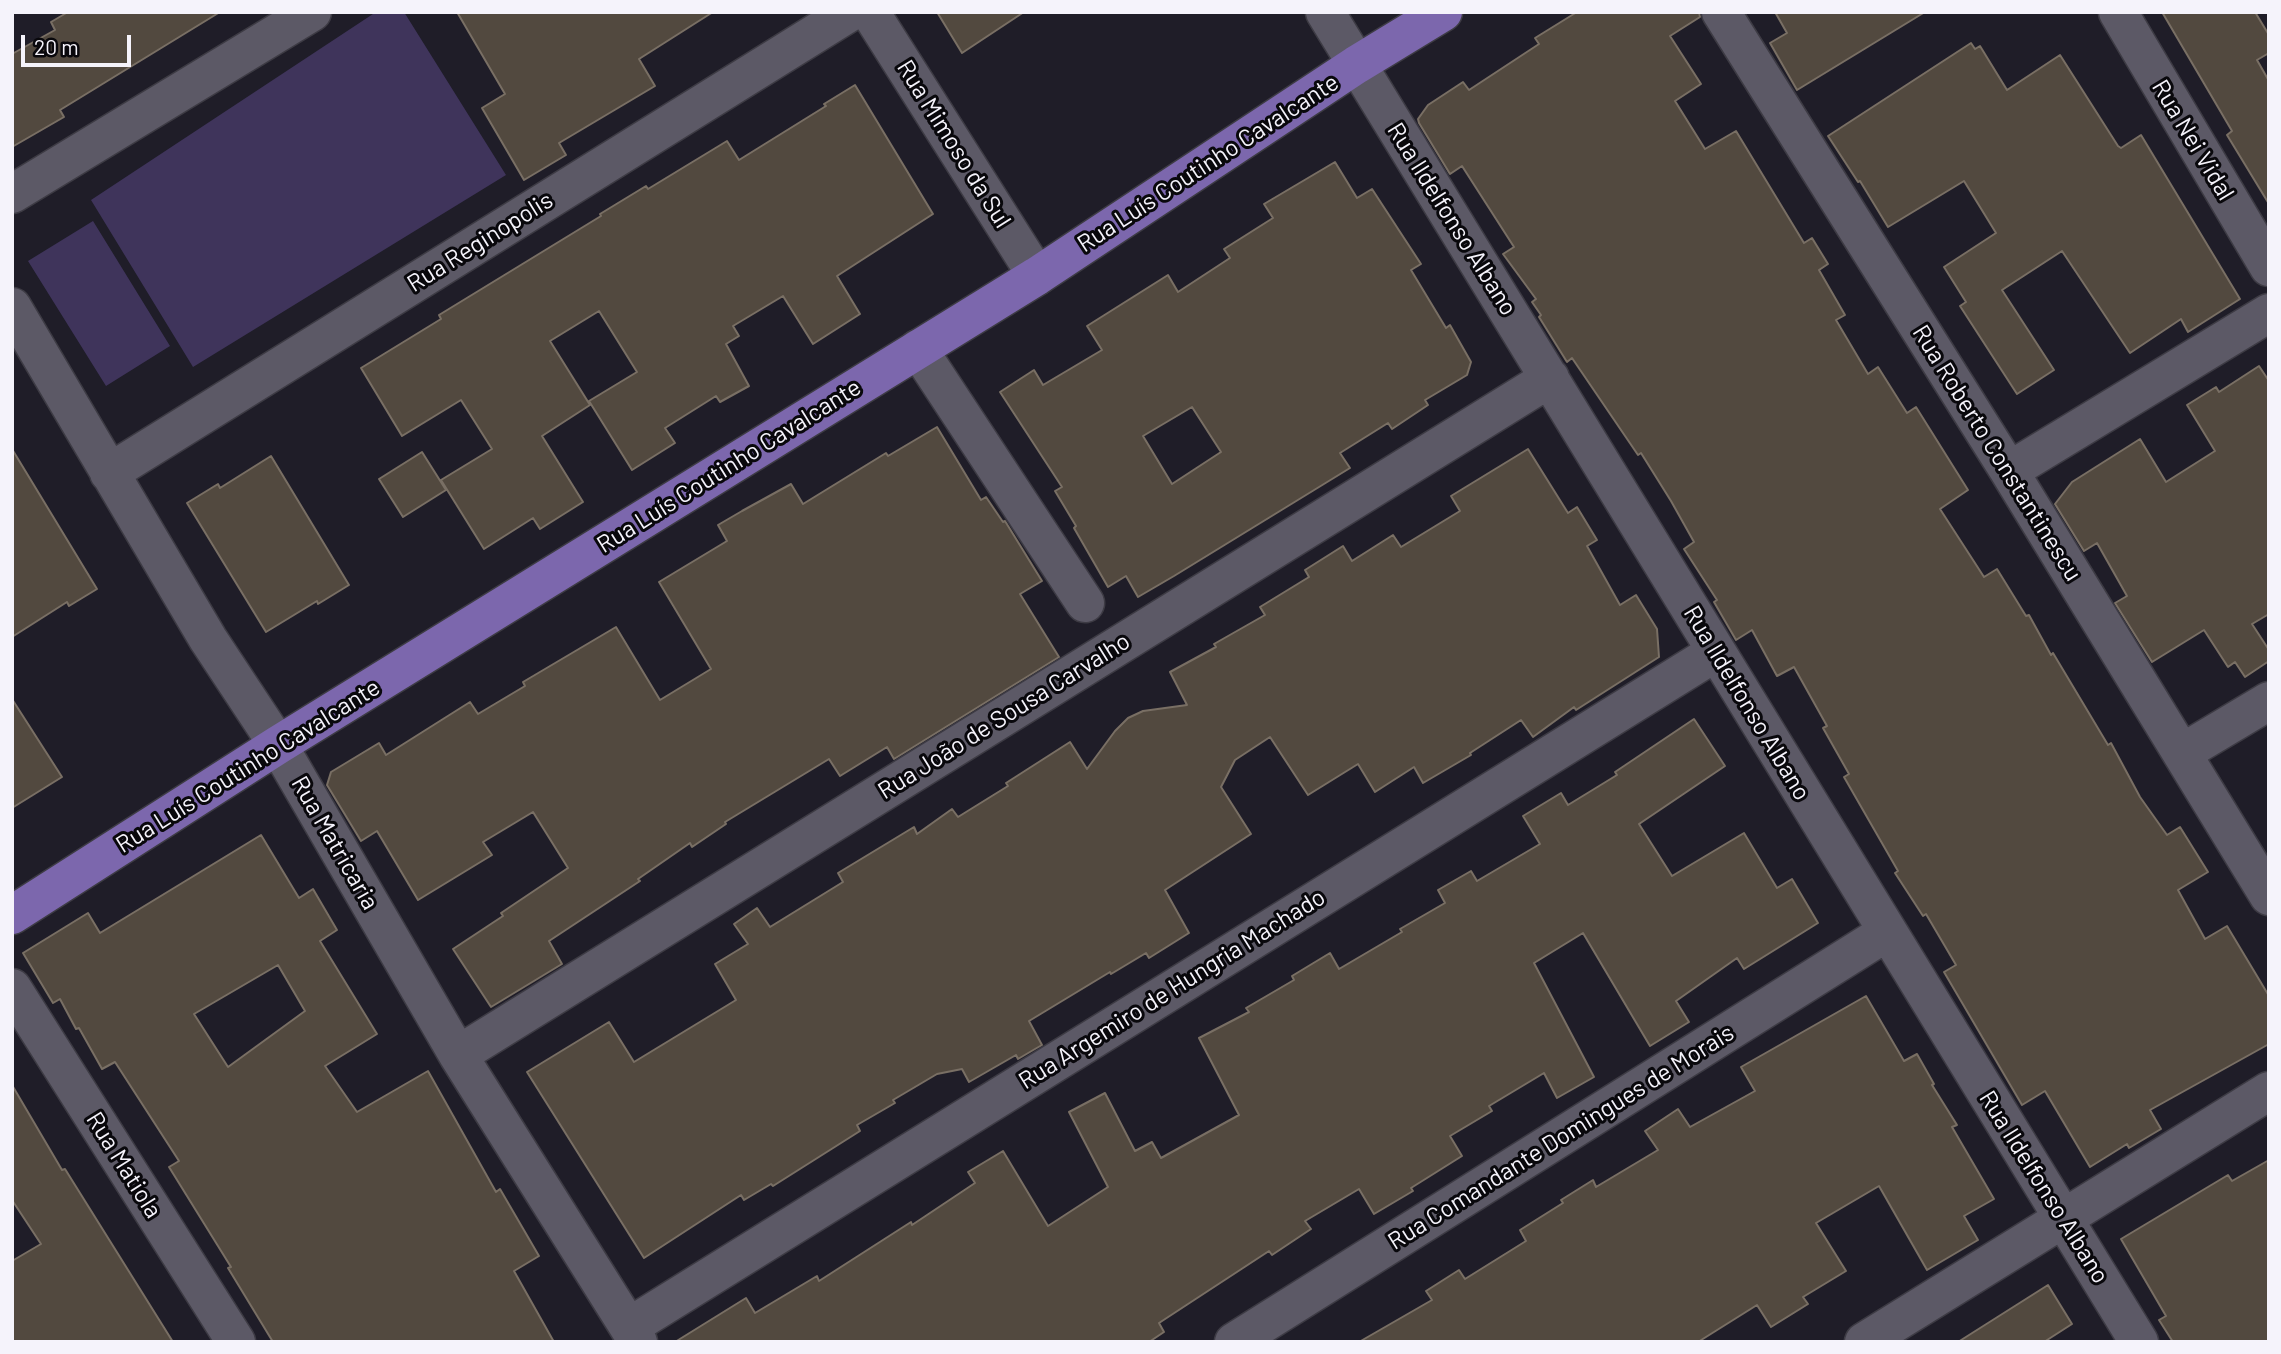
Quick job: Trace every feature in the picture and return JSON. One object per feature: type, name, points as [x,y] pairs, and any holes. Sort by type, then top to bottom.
[{"type":"main road","name":"Rua Luís Coutinho Cavalcante","points":[[12,915],[278,746],[1037,276],[1356,65],[1443,12]]},
{"type":"street","points":[[12,194],[312,12]]},
{"type":"street","name":"Rua Reginopolis","points":[[109,473],[850,12]]},
{"type":"street","name":"Rua Mimoso da Sul","points":[[870,12],[1037,276]]},
{"type":"street","name":"Rua Ildelfonso Albano","points":[[1325,12],[2138,1342]]},
{"type":"street","name":"Rua Roberto Constantinescu","points":[[1721,12],[2009,471],[2269,896]]},
{"type":"street","name":"Rua Nei Vidal","points":[[2118,12],[2269,267]]},
{"type":"street","name":"Rua Matricaria","points":[[12,307],[208,639],[278,746],[458,1055],[634,1334]]},
{"type":"street","points":[[2009,471],[2269,313]]},
{"type":"street","points":[[918,349],[1085,603]]},
{"type":"street","name":"Rua João de Sousa Carvalho","points":[[458,1055],[1550,378]]},
{"type":"street","name":"Rua Argemiro de Hungria Machado","points":[[634,1334],[1716,652]]},
{"type":"street","points":[[2182,753],[2269,701]]},
{"type":"street","name":"Rua Comandante Domingues de Morais","points":[[1234,1342],[1887,932]]},
{"type":"street","name":"Rua Matiola","points":[[12,988],[236,1342]]},
{"type":"street","points":[[1864,1342],[2269,1091]]},
{"type":"shaded area","points":[[376,12],[404,12],[506,175],[193,367],[91,200]]},
{"type":"shaded area","points":[[93,221],[170,346],[106,386],[28,261]]},
{"type":"building","points":[[68,12],[220,12],[60,110],[64,117],[12,147],[12,54],[55,30],[51,22]]},
{"type":"building","points":[[457,12],[713,12],[639,59],[655,86],[559,143],[566,155],[524,180],[482,108],[505,94]]},
{"type":"building","points":[[937,12],[1024,12],[962,53]]},
{"type":"building","points":[[1577,12],[1699,12],[1700,17],[1670,36],[1701,84],[1675,101],[1705,149],[1736,131],[1804,243],[1812,238],[1828,264],[1819,270],[1845,315],[1836,320],[1868,374],[1878,367],[1907,413],[1916,407],[1968,490],[1940,509],[1984,577],[1997,569],[2026,616],[2029,615],[2051,655],[2053,653],[2108,745],[2111,743],[2140,797],[2167,835],[2180,827],[2208,872],[2178,890],[2205,939],[2227,926],[2269,996],[2269,1044],[2150,1110],[2161,1129],[2129,1148],[2127,1144],[2090,1167],[2045,1091],[2022,1105],[1944,972],[1956,965],[1926,914],[1923,916],[1895,873],[1898,871],[1844,777],[1849,774],[1823,728],[1827,726],[1794,667],[1777,676],[1752,630],[1736,640],[1714,602],[1717,600],[1684,549],[1694,542],[1671,501],[1641,453],[1638,455],[1572,358],[1567,362],[1539,317],[1541,315],[1532,302],[1536,299],[1503,254],[1514,247],[1462,166],[1450,174],[1419,123],[1418,119],[1428,105],[1463,82],[1469,90],[1539,44],[1535,38]]},
{"type":"building","points":[[1775,12],[1925,12],[1797,90],[1770,43],[1787,33]]},
{"type":"building","points":[[2162,12],[2255,12],[2269,35],[2269,53],[2257,60],[2269,81],[2269,204],[2227,135],[2232,131]]},
{"type":"building","points":[[1971,43],[1975,49],[1980,46],[2007,90],[2060,55],[2118,146],[2121,148],[2141,135],[2240,299],[2188,332],[2181,319],[2130,353],[2062,251],[2002,290],[2054,370],[2017,394],[1960,306],[1966,302],[1944,267],[1996,233],[1964,181],[1888,227],[1828,136]]},
{"type":"building","points":[[855,85],[933,214],[837,276],[860,314],[813,344],[783,296],[733,326],[739,336],[726,344],[749,386],[720,402],[716,396],[665,428],[675,443],[632,470],[589,401],[637,372],[599,311],[550,341],[590,405],[542,436],[583,502],[540,529],[533,518],[484,549],[441,480],[492,449],[461,400],[402,436],[361,368],[441,319],[439,315],[646,186],[648,189],[727,141],[739,160]]},
{"type":"building","points":[[1335,162],[1357,198],[1372,189],[1421,264],[1411,270],[1446,328],[1450,325],[1471,362],[1467,375],[1425,400],[1428,405],[1392,429],[1388,423],[1340,453],[1350,468],[1174,576],[1138,597],[1126,576],[1108,587],[1055,491],[1062,487],[1000,392],[1034,370],[1043,385],[1102,350],[1087,326],[1168,275],[1178,292],[1230,258],[1224,249],[1273,218],[1264,204]],"holes":[[[1192,407],[1221,452],[1172,484],[1143,436]]]},
{"type":"building","points":[[2259,366],[2269,381],[2269,614],[2252,624],[2269,650],[2269,661],[2245,677],[2235,662],[2228,667],[2204,630],[2152,662],[2115,603],[2127,596],[2097,543],[2084,551],[2055,504],[2072,482],[2140,439],[2166,482],[2215,451],[2187,405],[2216,387],[2219,392]]},
{"type":"building","points":[[937,427],[981,500],[986,497],[1003,522],[1005,521],[1042,581],[1020,594],[1059,657],[894,759],[887,747],[840,776],[829,759],[725,822],[726,824],[692,847],[690,843],[638,879],[640,881],[549,941],[562,964],[491,1007],[453,949],[568,868],[533,812],[483,842],[492,855],[418,900],[377,831],[361,841],[327,785],[331,772],[379,743],[386,755],[470,702],[478,714],[525,686],[523,682],[616,627],[660,700],[711,669],[659,582],[727,541],[718,525],[742,511],[791,484],[803,504],[886,453],[888,456]]},
{"type":"building","points":[[12,449],[97,589],[69,606],[67,602],[12,637]]},
{"type":"building","points":[[1528,449],[1568,513],[1577,507],[1597,540],[1587,546],[1620,605],[1636,595],[1657,629],[1659,657],[1576,710],[1574,707],[1533,737],[1521,720],[1470,753],[1471,755],[1423,783],[1414,767],[1375,792],[1358,764],[1308,795],[1270,737],[1235,760],[1221,787],[1251,834],[1165,890],[1189,933],[1149,958],[1146,953],[1111,974],[1110,972],[1029,1021],[1042,1045],[1018,1059],[1016,1055],[969,1082],[962,1069],[937,1074],[857,1125],[860,1131],[773,1186],[771,1184],[744,1200],[741,1195],[644,1258],[527,1072],[609,1022],[634,1062],[736,1000],[715,964],[748,944],[734,924],[757,908],[770,927],[843,882],[838,873],[914,827],[917,834],[952,809],[958,817],[1070,742],[1087,769],[1128,718],[1143,711],[1187,705],[1170,672],[1216,647],[1214,644],[1265,615],[1260,607],[1309,577],[1305,570],[1343,546],[1352,561],[1393,535],[1401,547],[1460,511],[1451,496]]},
{"type":"building","points":[[422,452],[446,490],[403,517],[379,479]]},
{"type":"building","points":[[271,456],[349,585],[266,632],[187,503],[218,484],[220,488]]},
{"type":"building","points":[[12,699],[62,777],[12,808]]},
{"type":"building","points":[[1694,719],[1725,766],[1639,824],[1672,876],[1744,833],[1777,888],[1792,879],[1818,923],[1744,969],[1737,958],[1676,1001],[1689,1022],[1650,1046],[1583,933],[1534,963],[1594,1077],[1557,1098],[1544,1073],[1489,1106],[1492,1111],[1450,1136],[1462,1156],[1411,1188],[1413,1191],[1374,1214],[1359,1189],[1305,1221],[1311,1229],[1272,1255],[1269,1251],[1159,1323],[1164,1332],[1149,1342],[675,1342],[746,1298],[755,1313],[817,1276],[819,1281],[975,1183],[968,1172],[1003,1151],[1048,1226],[1108,1187],[1069,1112],[1105,1093],[1135,1151],[1152,1142],[1161,1158],[1239,1115],[1199,1038],[1249,1012],[1246,1008],[1294,980],[1292,976],[1330,953],[1339,969],[1402,932],[1400,929],[1445,903],[1438,890],[1471,871],[1477,881],[1540,844],[1523,816],[1561,793],[1568,805],[1617,775],[1615,772]]},
{"type":"building","points":[[261,835],[299,898],[313,889],[337,930],[320,941],[377,1034],[325,1066],[357,1112],[428,1071],[496,1192],[500,1189],[539,1256],[514,1271],[554,1342],[273,1342],[228,1268],[231,1267],[169,1167],[179,1161],[115,1062],[102,1069],[60,999],[53,1003],[23,953],[88,913],[100,933]],"holes":[[[278,965],[305,1011],[228,1067],[194,1014]]]},
{"type":"building","points":[[1866,996],[1904,1061],[1917,1054],[1934,1084],[1932,1085],[1957,1125],[1952,1127],[1994,1199],[1964,1216],[1978,1240],[1927,1270],[1879,1186],[1816,1223],[1846,1271],[1803,1297],[1808,1304],[1771,1327],[1757,1305],[1698,1342],[1359,1342],[1432,1300],[1426,1291],[1459,1270],[1465,1279],[1526,1241],[1520,1230],[1563,1203],[1561,1200],[1593,1180],[1596,1187],[1658,1150],[1645,1131],[1678,1109],[1690,1127],[1755,1091],[1741,1067]]},
{"type":"building","points":[[12,1085],[62,1170],[65,1169],[173,1342],[12,1342],[12,1261],[41,1244],[12,1200]]},
{"type":"building","points":[[2269,1160],[2269,1342],[2173,1342],[2159,1320],[2166,1316],[2121,1239],[2228,1175],[2232,1181]]},
{"type":"building","points":[[2048,1285],[2072,1324],[2044,1342],[1958,1342]]}]
